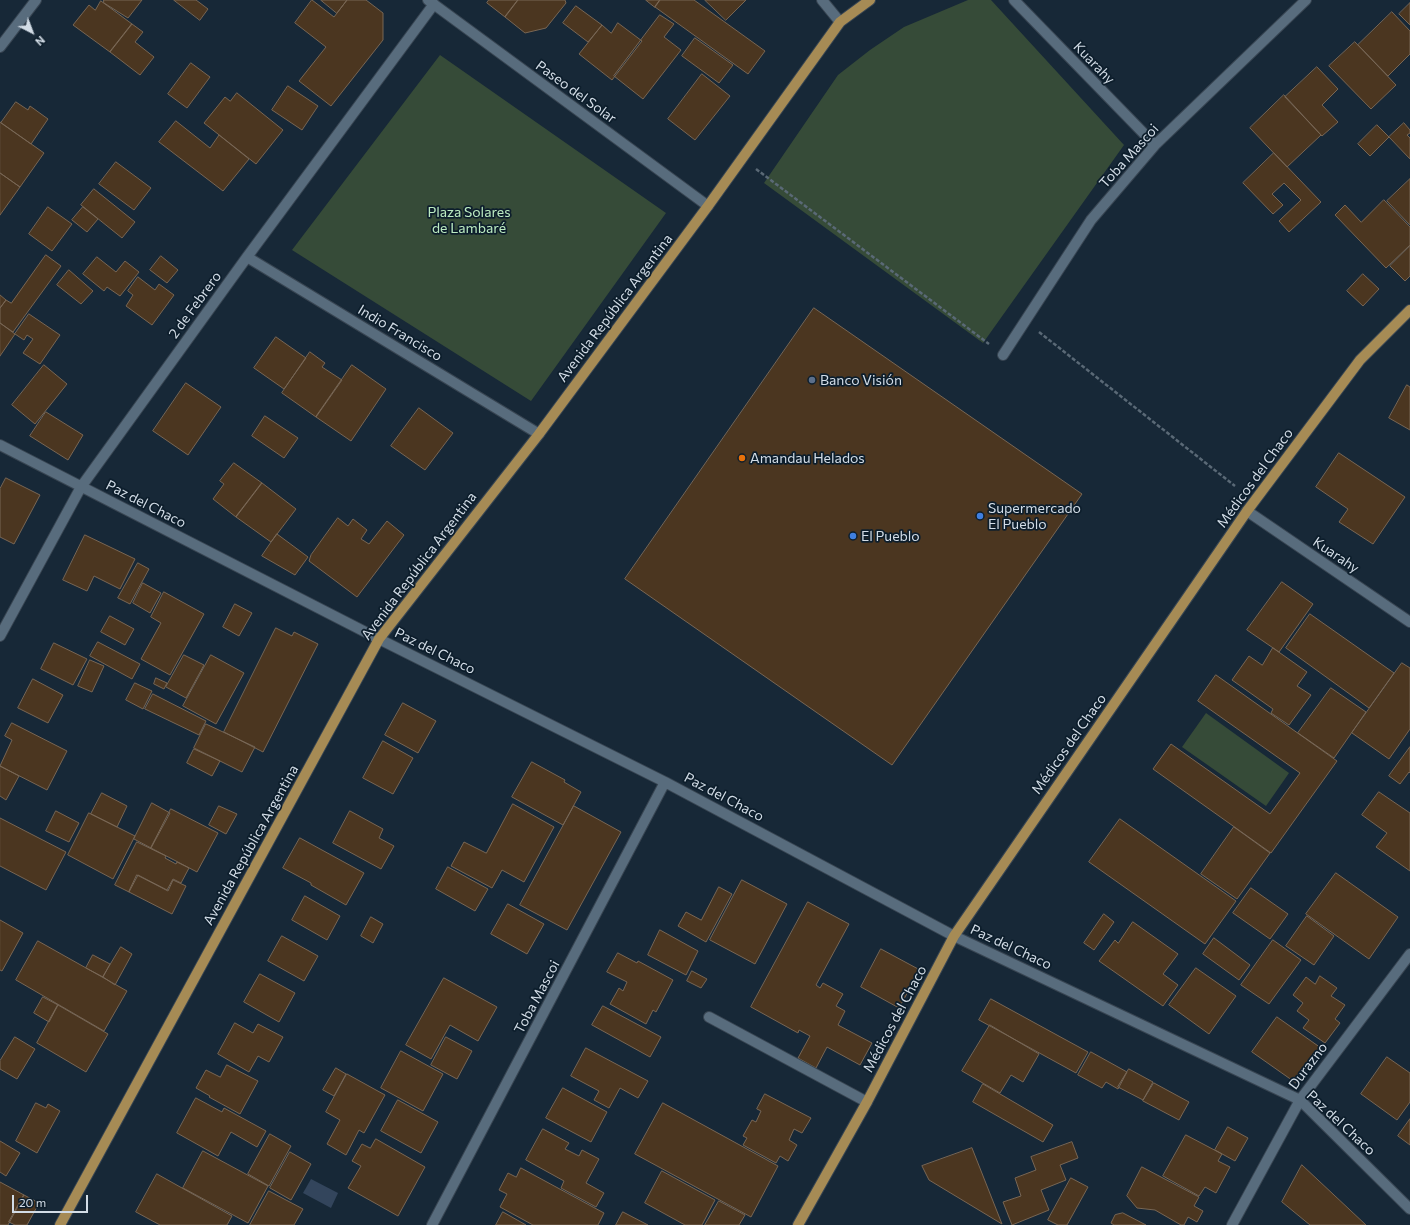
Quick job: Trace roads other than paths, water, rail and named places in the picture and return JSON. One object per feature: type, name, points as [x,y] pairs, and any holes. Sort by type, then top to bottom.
[{"type":"main road","name":"Avenida República Argentina","points":[[60,1225],[379,639],[539,434],[708,206],[840,22],[870,0]]},
{"type":"main road","name":"Médicos del Chaco","points":[[798,1225],[867,1102],[954,936],[1247,511],[1360,360],[1410,310]]},
{"type":"street","points":[[0,47],[36,0]]},
{"type":"street","points":[[822,0],[840,22]]},
{"type":"street","name":"Kuarahy","points":[[1014,0],[1155,145]]},
{"type":"street","name":"Toba Mascoi","points":[[1003,355],[1026,322],[1091,220],[1155,145],[1306,0]]},
{"type":"street","name":"Paseo del Solar","points":[[431,2],[708,206]]},
{"type":"street","name":"2 de Febrero","points":[[0,636],[81,486],[431,2]]},
{"type":"street","name":"Indio Francisco","points":[[247,257],[539,434]]},
{"type":"street","name":"Paz del Chaco","points":[[0,445],[379,639],[665,782],[954,936],[1300,1100],[1410,1209]]},
{"type":"street","name":"Kuarahy","points":[[1247,511],[1410,622]]},
{"type":"street","name":"Toba Mascoi","points":[[432,1225],[665,782]]},
{"type":"street","name":"Durazno","points":[[1232,1225],[1300,1100],[1410,954]]},
{"type":"street","points":[[710,1017],[867,1102]]},
{"type":"water","points":[[311,1179],[338,1193],[331,1208],[303,1193]]},
{"type":"place","name":"Banco Visión","points":[[812,380]]},
{"type":"place","name":"Amandau Helados","points":[[742,458]]},
{"type":"place","name":"Supermercado El Pueblo","points":[[980,516]]},
{"type":"place","name":"El Pueblo","points":[[853,536]]},
{"type":"park label","name":"Plaza Solares de Lambaré","points":[[469,220]]}]
